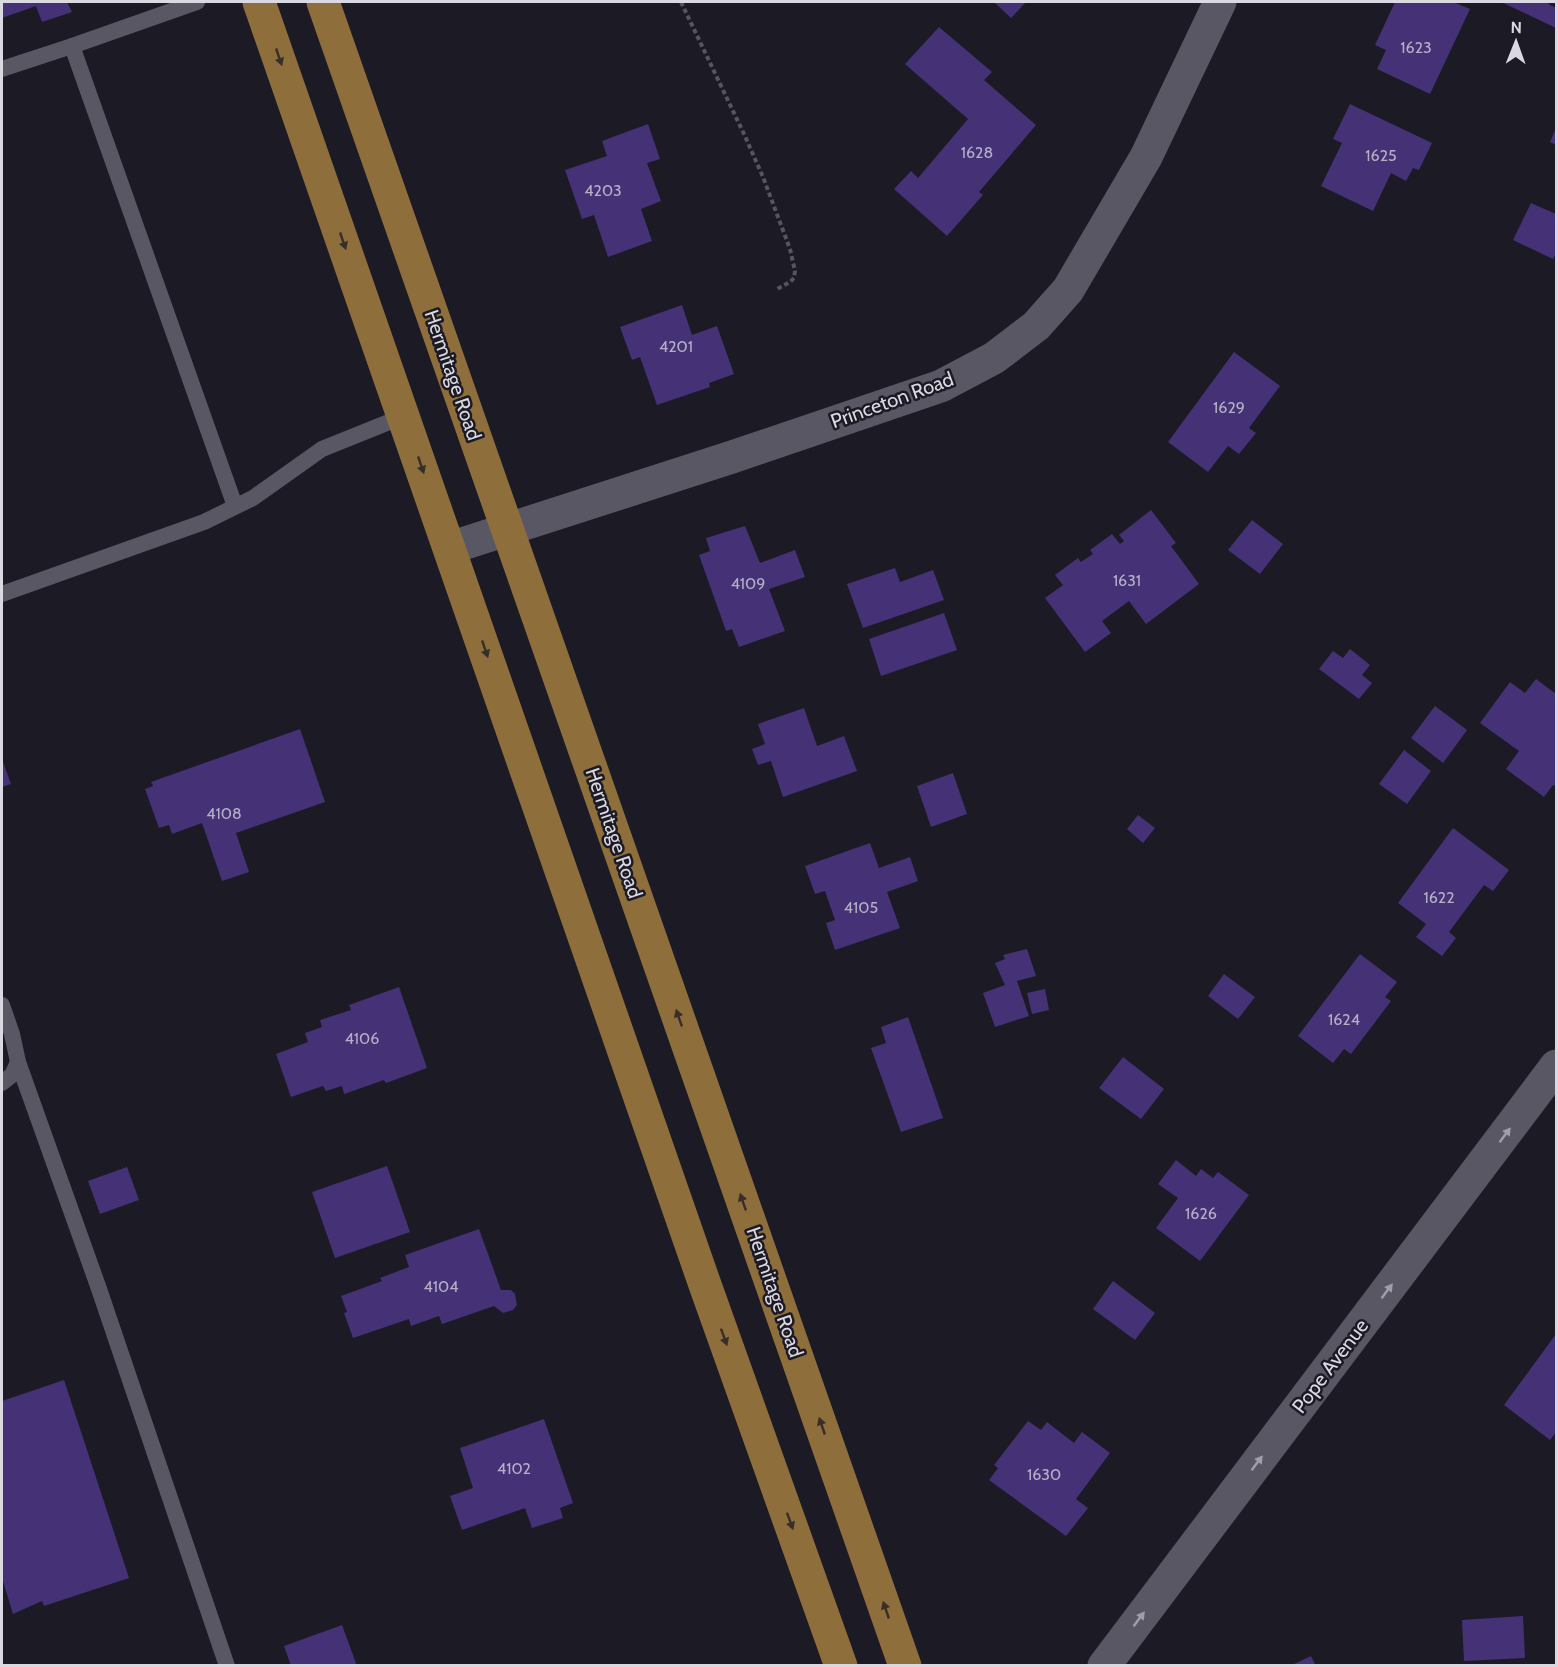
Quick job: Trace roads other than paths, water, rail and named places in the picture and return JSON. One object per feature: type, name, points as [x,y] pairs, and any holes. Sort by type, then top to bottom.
[{"type":"main road","points":[[259,2],[704,1282],[841,1665]]},
{"type":"main road","name":"Hermitage Road","points":[[322,2],[905,1665]]},
{"type":"street","name":"Princeton Road","points":[[450,548],[732,457],[941,386],[994,358],[1036,326],[1068,290],[1146,157],[1220,2]]},
{"type":"street","name":"Pope Avenue","points":[[1104,1665],[1557,1066]]},
{"type":"lane","points":[[2,69],[197,2]]},
{"type":"lane","points":[[72,46],[235,506]]},
{"type":"lane","points":[[2,594],[204,522],[253,498],[322,449],[404,416]]},
{"type":"lane","points":[[2,1005],[18,1062],[227,1665]]},
{"type":"lane","points":[[2,1083],[12,1075],[18,1062]]}]
